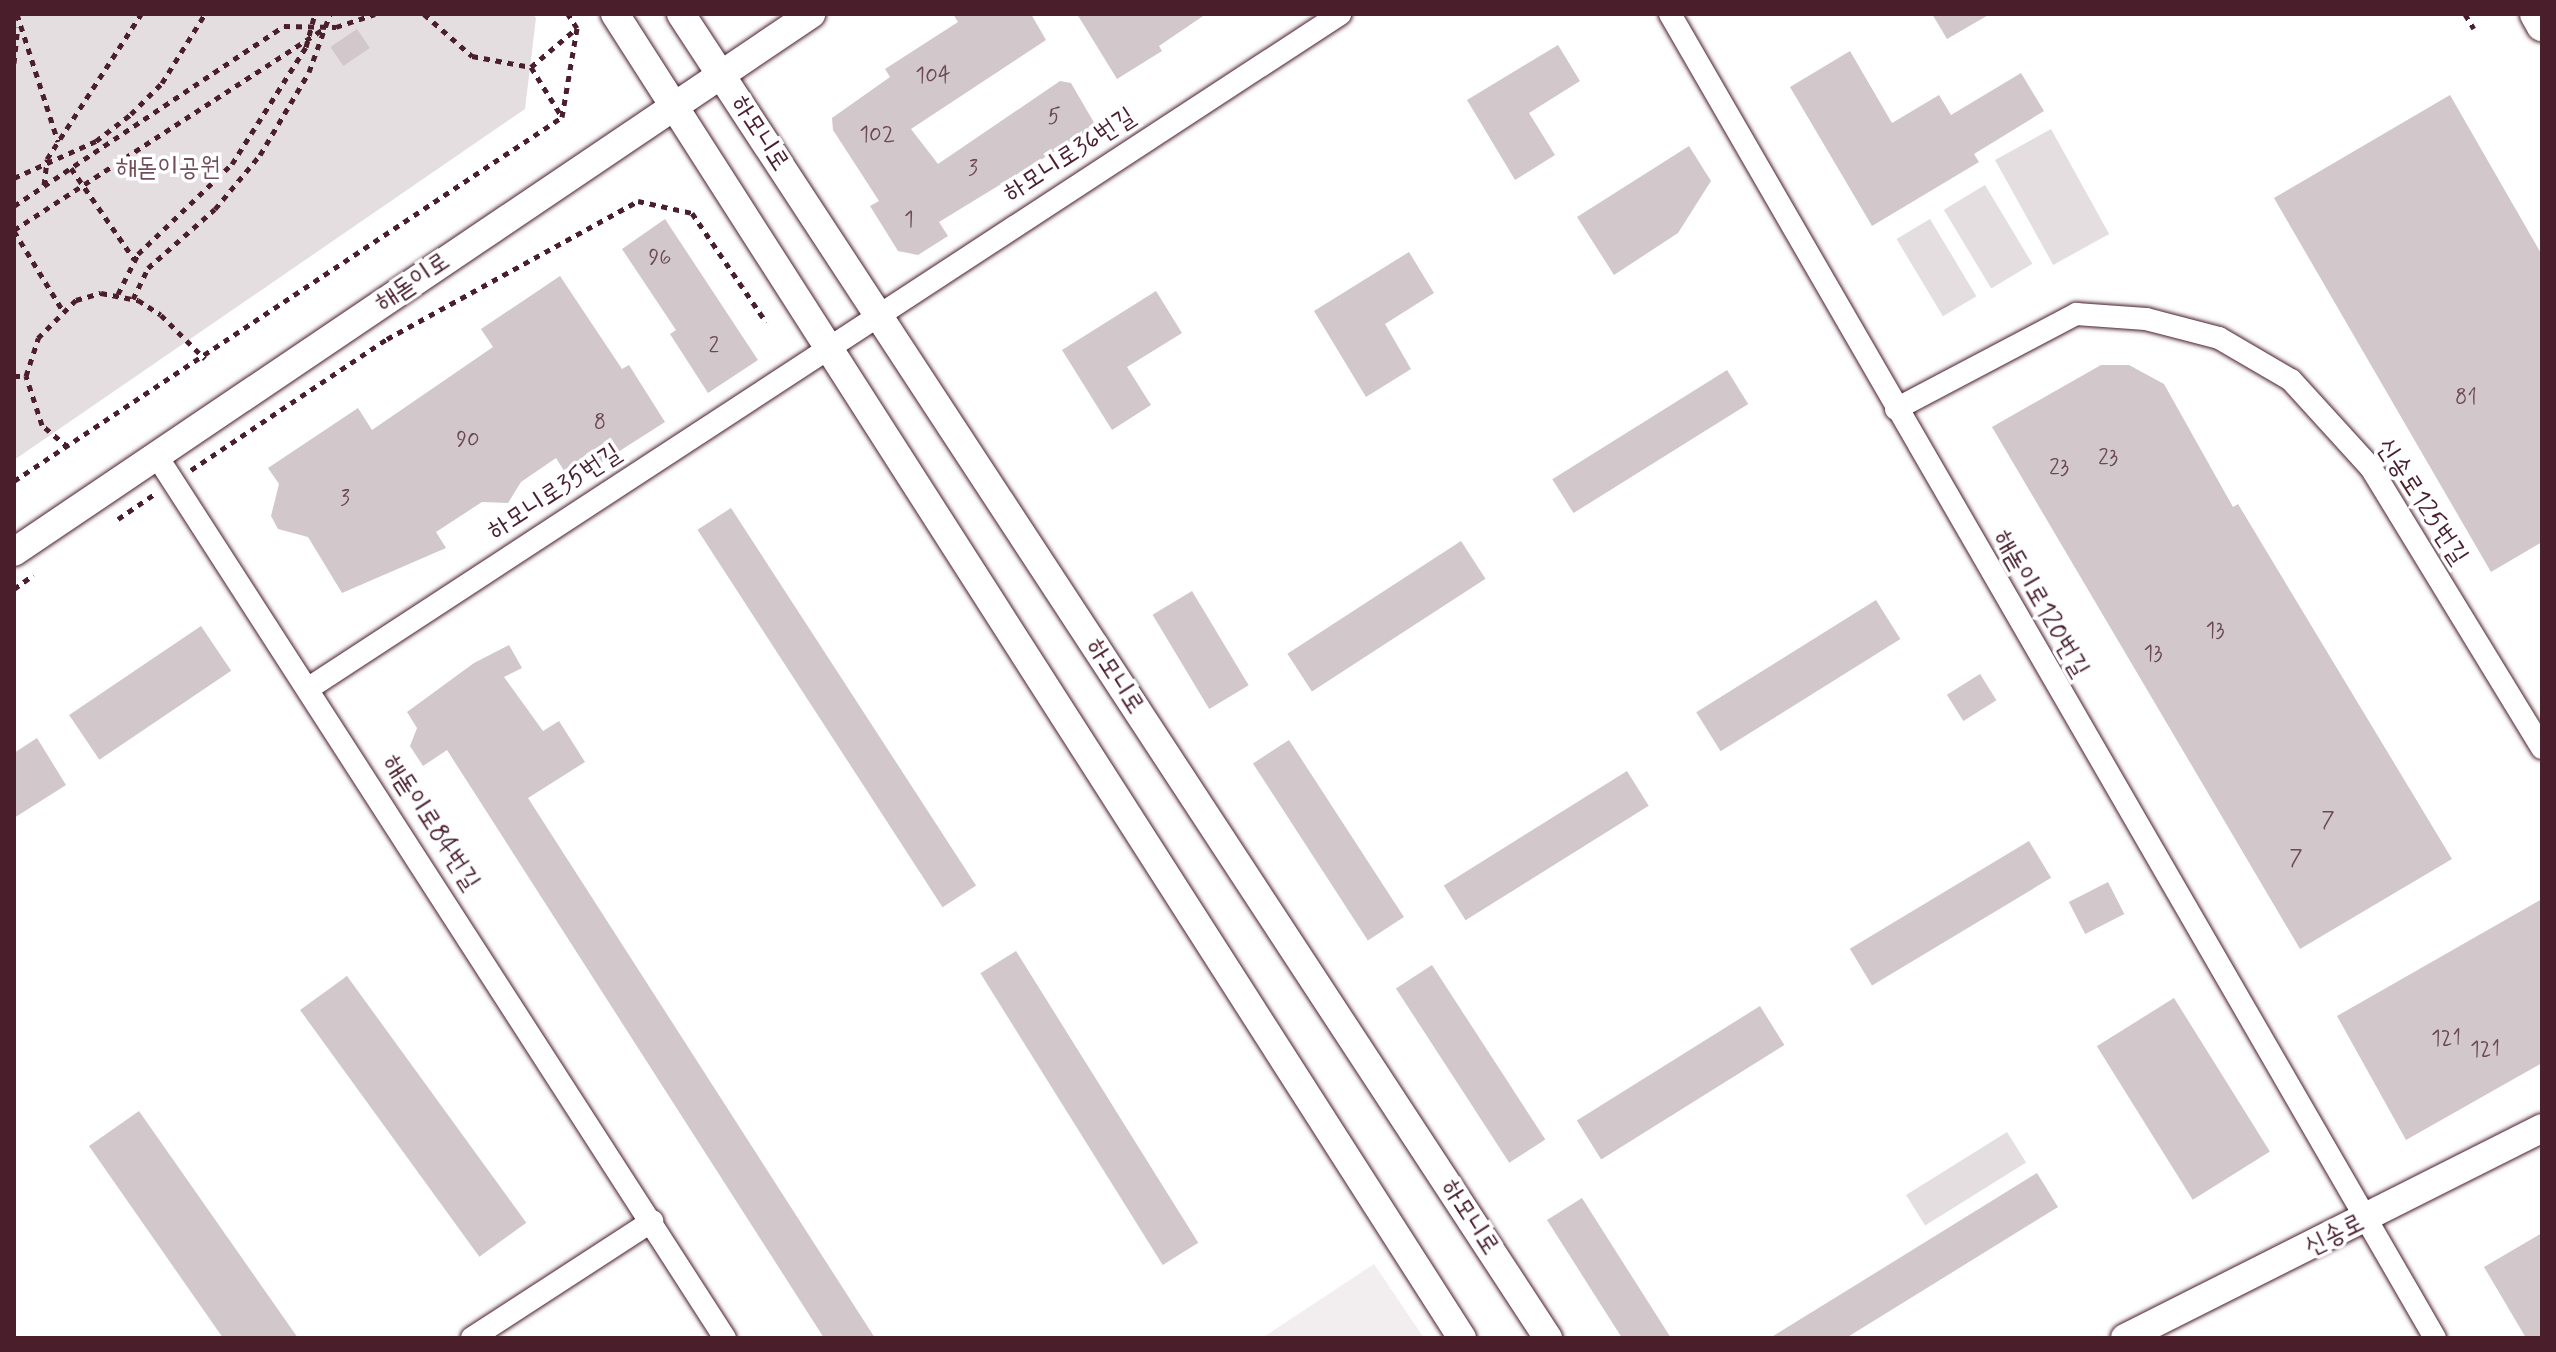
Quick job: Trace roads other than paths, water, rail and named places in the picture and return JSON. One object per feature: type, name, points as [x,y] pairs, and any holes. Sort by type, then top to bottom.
[{"type":"main road","points":[[2536,14],[2542,25]]},
{"type":"street","points":[[615,14],[831,346],[1462,1338]]},
{"type":"street","name":"하모니로","points":[[681,14],[1548,1338]]},
{"type":"street","name":"해돋이로","points":[[14,552],[158,458],[811,14]]},
{"type":"street","name":"하모니로36번길","points":[[831,346],[1340,14]]},
{"type":"street","name":"해돋이로120번길","points":[[1670,14],[2364,1222],[2435,1338]]},
{"type":"street","name":"신송로125번길","points":[[1896,409],[2076,314],[2146,319],[2219,338],[2291,380],[2371,468],[2542,748]]},
{"type":"street","name":"하모니로35번길","points":[[309,688],[831,346]]},
{"type":"street","name":"해돋이로84번길","points":[[158,458],[725,1338]]},
{"type":"street","name":"신송로","points":[[2125,1338],[2364,1222],[2542,1128]]},
{"type":"street","points":[[472,1338],[652,1221]]},
{"type":"park label","name":"해돋이공원","points":[[168,169]]}]
